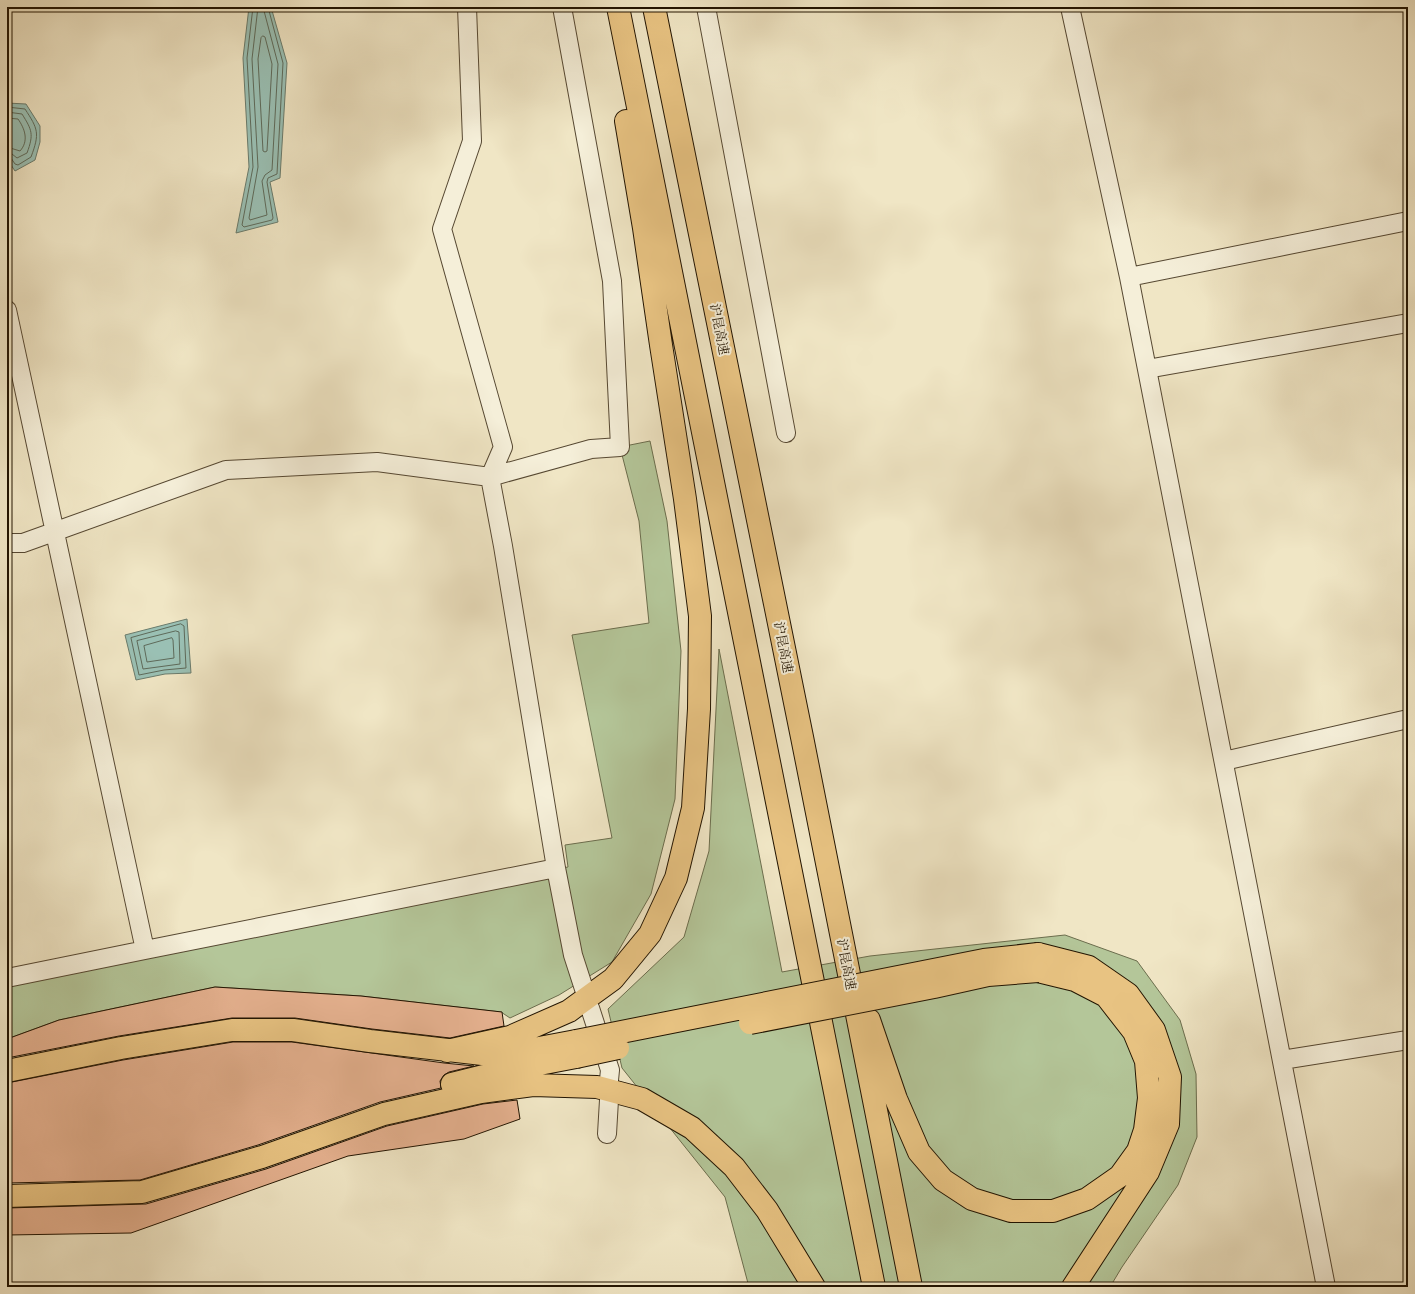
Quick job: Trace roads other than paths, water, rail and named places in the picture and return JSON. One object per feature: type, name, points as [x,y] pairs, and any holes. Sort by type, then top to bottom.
[{"type":"highway","points":[[447,1051],[510,1036],[569,1011],[613,979],[650,934],[676,878],[693,808],[699,709],[700,616],[685,499],[644,228],[608,7]]},
{"type":"highway","points":[[618,7],[874,1287]]},
{"type":"highway","name":"沪昆高速","points":[[654,7],[843,941],[869,1081],[911,1287]]},
{"type":"highway","points":[[843,941],[896,1099],[918,1152],[943,1180],[972,1199],[1010,1212],[1053,1212],[1087,1199],[1120,1176],[1138,1151],[1145,1130],[1149,1098],[1146,1061],[1134,1032],[1106,996],[1038,963]]},
{"type":"highway","points":[[384,1114],[415,1094],[508,1070],[576,1049],[744,1009],[984,960],[1088,967],[1128,994],[1154,1030],[1170,1077],[1168,1124],[1148,1172],[1073,1287]]},
{"type":"highway","points":[[7,1071],[121,1048],[232,1030],[293,1030],[447,1051],[491,1055],[576,1049]]},
{"type":"highway","points":[[7,1196],[142,1192],[262,1157],[384,1114],[481,1092],[533,1085],[597,1087],[642,1099],[692,1128],[734,1167],[767,1210],[814,1287]]},
{"type":"street","points":[[467,7],[472,141],[442,229],[503,448],[490,477],[503,546],[556,868],[573,954],[584,989]]},
{"type":"street","points":[[7,543],[22,543],[55,532],[226,470],[377,462],[490,477],[591,449],[620,447],[612,281],[562,7]]},
{"type":"street","points":[[706,7],[786,433]]},
{"type":"street","points":[[1070,7],[1129,277],[1326,1287]]},
{"type":"street","points":[[1129,277],[1408,221]]},
{"type":"street","points":[[7,310],[145,950]]},
{"type":"street","points":[[1147,369],[1408,323]]},
{"type":"street","points":[[1224,761],[1408,719]]},
{"type":"street","points":[[7,978],[556,868]]},
{"type":"street","points":[[590,1008],[610,1070],[609,1080]]},
{"type":"street","points":[[1282,1060],[1408,1040]]},
{"type":"street","points":[[607,1134],[608,1100]]},
{"type":"water","points":[[249,7],[271,7],[287,63],[280,178],[270,182],[278,222],[236,233],[249,167],[243,58]]},
{"type":"water","points":[[7,103],[26,104],[40,126],[40,142],[35,160],[15,171],[7,159]]},
{"type":"water","points":[[187,619],[191,673],[165,674],[136,680],[125,635]]}]
